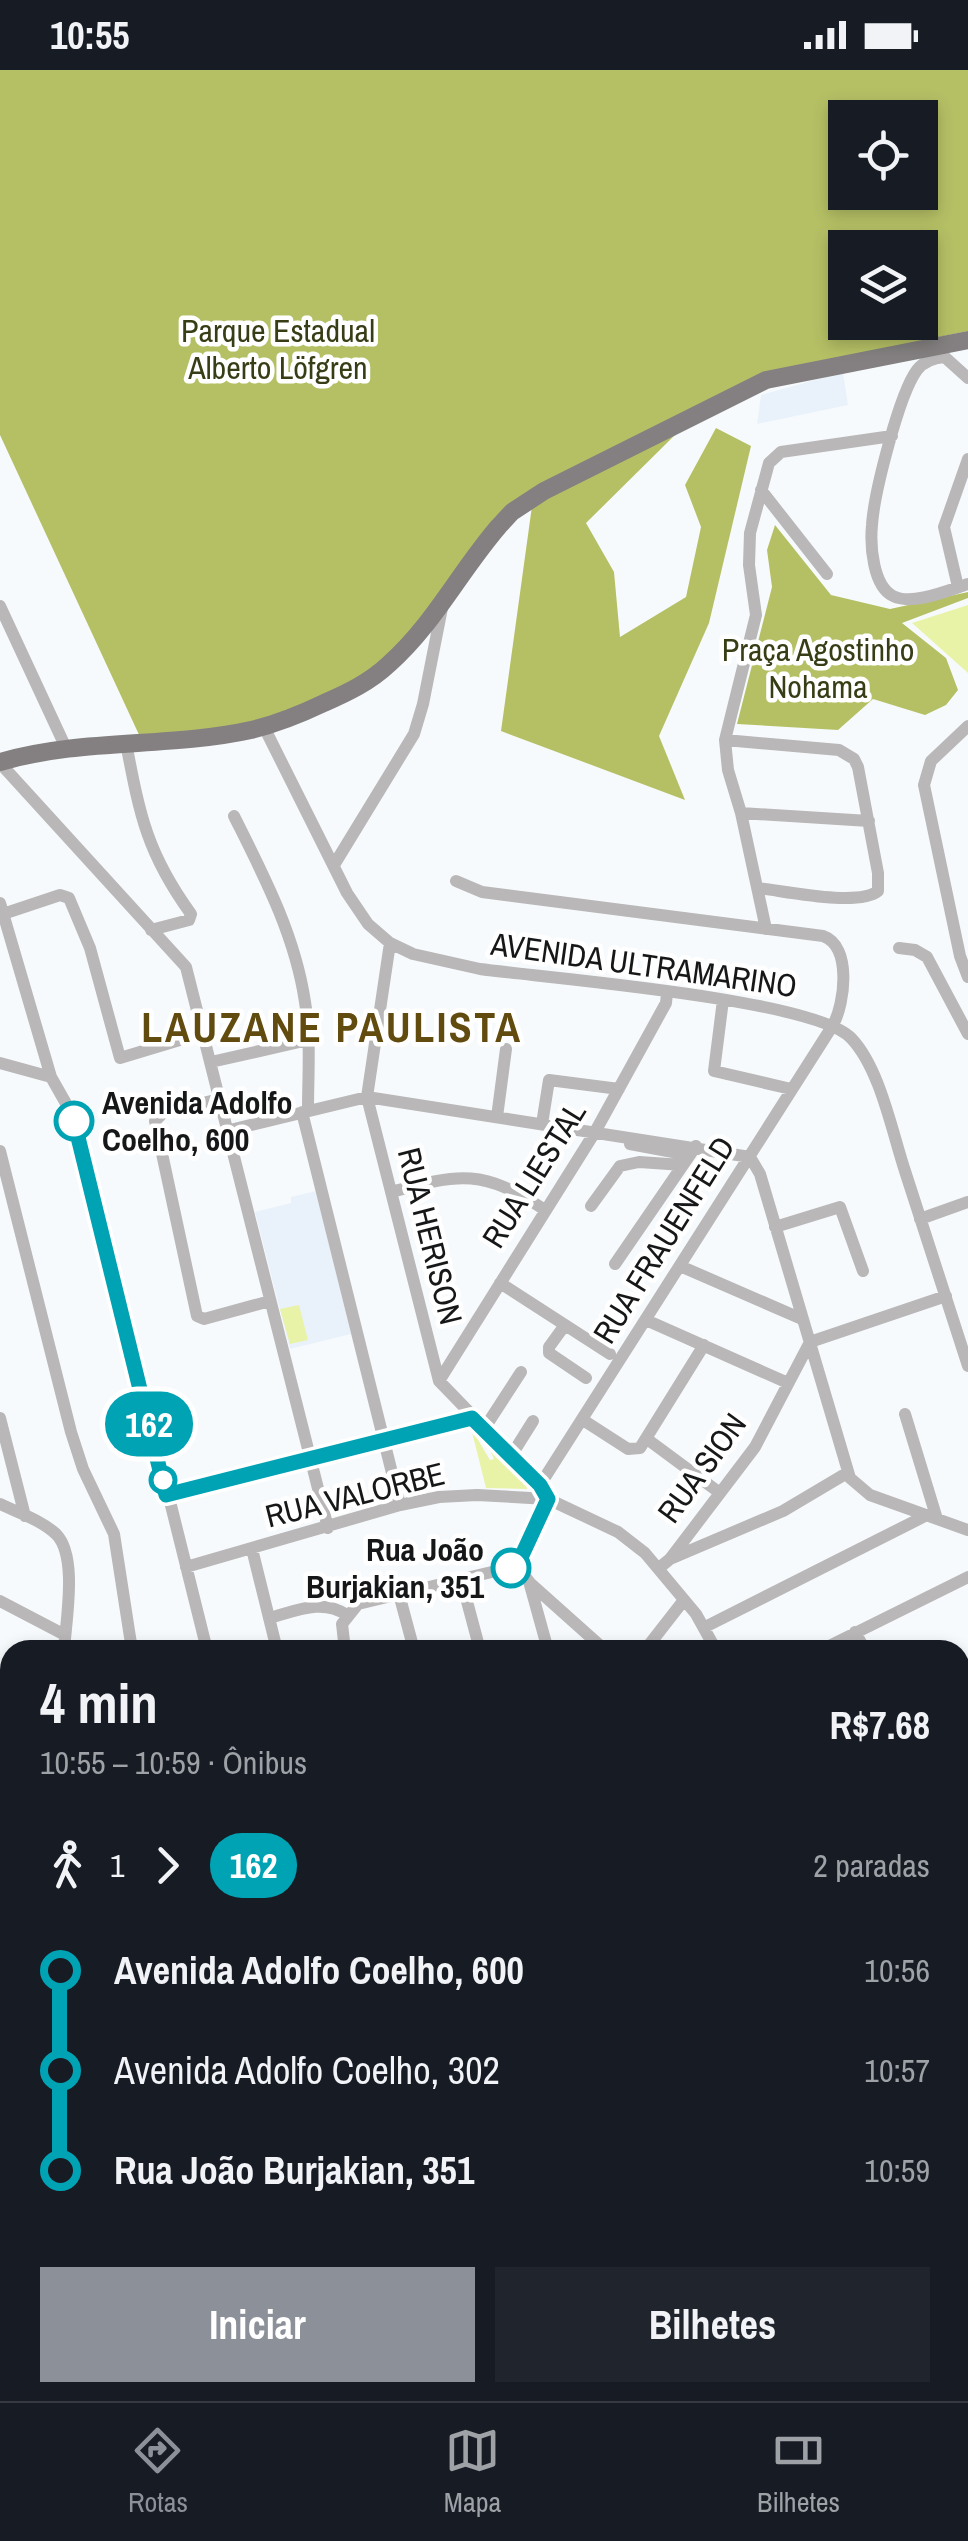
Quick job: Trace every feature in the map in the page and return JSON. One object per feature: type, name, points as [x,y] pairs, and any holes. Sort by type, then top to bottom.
[{"type":"main road","points":[[0,762],[66,748],[230,734],[264,726],[341,696],[374,677],[416,638],[499,526],[512,512],[544,491],[754,385],[792,373],[888,355],[938,351],[968,340]]},
{"type":"street","points":[[967,376],[938,351],[922,364],[910,382],[892,436],[872,526],[872,545],[882,586],[890,595],[909,600],[963,586],[944,526],[968,459]]},
{"type":"street","points":[[888,355],[900,362],[910,382]]},
{"type":"street","points":[[766,929],[742,813],[728,770],[725,740],[756,615],[749,546],[761,490],[769,464],[781,452],[892,436]]},
{"type":"street","points":[[761,490],[827,574]]},
{"type":"street","points":[[334,865],[414,734],[424,704],[442,605]]},
{"type":"street","points":[[0,606],[66,748]]},
{"type":"street","name":"AVENIDA ULTRAMARINO","points":[[264,726],[359,912],[376,934],[390,944],[436,961],[785,1010],[833,1025],[852,1038],[867,1063],[968,1366]]},
{"type":"street","points":[[968,730],[931,761],[924,785],[960,956],[968,977]]},
{"type":"street","points":[[725,740],[848,753],[858,766],[879,886],[873,896],[851,898],[758,888]]},
{"type":"street","points":[[126,744],[153,854],[191,914],[188,920],[151,930]]},
{"type":"street","points":[[0,762],[186,967],[328,1528]]},
{"type":"street","points":[[742,813],[869,821]]},
{"type":"street","points":[[234,816],[272,894],[290,941],[306,1004],[305,1111],[400,1505]]},
{"type":"street","points":[[456,881],[482,892],[823,936],[835,943],[840,953],[842,997],[833,1025]]},
{"type":"street","points":[[203,1033],[120,1058],[90,948],[69,898],[60,895],[2,908],[4,933],[51,1077],[74,1121],[84,1156],[204,1640]]},
{"type":"street","name":"RUA HERISON","points":[[390,944],[366,1097],[439,1381],[540,1485],[548,1499]]},
{"type":"street","points":[[900,948],[915,950],[927,958],[968,1034]]},
{"type":"street","name":"RUA LIESTAL","points":[[439,1381],[594,1132],[666,1003],[667,993]]},
{"type":"street","points":[[723,1000],[713,1067],[722,1075],[791,1090]]},
{"type":"street","name":"RUA FRAUENFELD","points":[[540,1485],[833,1025]]},
{"type":"street","points":[[211,1062],[308,1040]]},
{"type":"street","points":[[497,1117],[506,1049]]},
{"type":"street","points":[[0,1062],[51,1077]]},
{"type":"street","points":[[542,1124],[547,1083],[551,1079],[619,1088]]},
{"type":"street","points":[[226,1130],[366,1097],[594,1132],[689,1155]]},
{"type":"street","points":[[219,1099],[163,1113],[155,1121],[197,1316],[204,1319],[270,1301]]},
{"type":"street","points":[[0,1151],[71,1432],[83,1469],[114,1534],[130,1640]]},
{"type":"street","points":[[615,1264],[689,1155]]},
{"type":"street","points":[[591,1206],[620,1166],[689,1155],[750,1157],[760,1174],[847,1473],[870,1495],[968,1530]]},
{"type":"street","points":[[391,1192],[437,1179],[464,1177],[498,1182],[546,1210]]},
{"type":"street","points":[[920,1219],[968,1202]]},
{"type":"street","points":[[774,1227],[840,1207],[862,1271]]},
{"type":"street","points":[[680,1266],[802,1320]]},
{"type":"street","points":[[500,1283],[610,1354]]},
{"type":"street","points":[[810,1342],[946,1296]]},
{"type":"street","points":[[646,1320],[788,1382]]},
{"type":"street","points":[[564,1325],[549,1348],[550,1353],[586,1378]]},
{"type":"street","name":"RUA SION","points":[[665,1563],[755,1448],[810,1342]]},
{"type":"street","points":[[583,1420],[628,1449],[640,1448],[704,1345]]},
{"type":"street","points":[[484,1429],[521,1372]]},
{"type":"street","points":[[904,1414],[932,1517]]},
{"type":"street","points":[[166,1495],[472,1418]]},
{"type":"street","points":[[511,1456],[535,1422]]},
{"type":"street","points":[[1,1427],[26,1516]]},
{"type":"street","points":[[647,1439],[720,1493]]},
{"type":"street","points":[[665,1563],[784,1511],[847,1473]]},
{"type":"street","name":"RUA VALORBE","points":[[186,1567],[400,1505],[461,1495],[548,1499],[618,1532],[665,1563],[711,1640]]},
{"type":"street","points":[[517,1566],[548,1499]]},
{"type":"street","points":[[0,1504],[54,1532],[68,1553],[64,1640]]},
{"type":"street","points":[[705,1627],[932,1517]]},
{"type":"street","points":[[252,1549],[275,1640]]},
{"type":"street","points":[[344,1640],[342,1626],[358,1604],[517,1566]]},
{"type":"street","points":[[517,1566],[530,1583],[594,1640]]},
{"type":"street","points":[[840,1640],[964,1576]]},
{"type":"street","points":[[462,1580],[477,1640]]},
{"type":"street","points":[[530,1583],[545,1640]]},
{"type":"street","points":[[398,1594],[411,1640]]},
{"type":"street","points":[[653,1640],[684,1600]]},
{"type":"street","points":[[0,1601],[59,1640]]},
{"type":"street","points":[[269,1618],[320,1606],[334,1607],[347,1615]]},
{"type":"street","points":[[855,1632],[859,1640]]},
{"type":"shaded area","points":[[843,372],[848,405],[757,424],[761,395]]},
{"type":"shaded area","points":[[316,1191],[351,1334],[290,1349],[255,1212],[291,1203],[291,1197]]},
{"type":"green space","name":"Parque Estadual Alberto Löfgren","points":[[0,70],[968,70],[968,331],[938,337],[938,230],[828,230],[828,340],[925,340],[776,371],[540,487],[398,651],[359,681],[262,723],[141,739],[0,435]]},
{"type":"green space","points":[[716,428],[751,446],[709,623],[659,736],[685,800],[501,731],[532,506],[678,432],[586,523],[614,572],[620,637],[686,597],[701,527],[685,485]]},
{"type":"green space","name":"Praça Agostinho Nohama","points":[[775,525],[831,595],[890,609],[968,592],[968,598],[902,623],[946,658],[958,690],[946,705],[925,715],[873,699],[838,730],[737,724],[772,587],[767,550]]},
{"type":"green space","points":[[968,605],[968,673],[912,623]]},
{"type":"green space","points":[[299,1305],[308,1340],[290,1344],[280,1309]]},
{"type":"green space","points":[[471,1428],[490,1460],[494,1459],[484,1438],[527,1481],[527,1489],[486,1488]]},
{"type":"bus line","name":"162","points":[[74,1121],[166,1495],[472,1418],[547,1494],[545,1510],[517,1566],[511,1568]]},
{"type":"place","name":"Avenida Adolfo Coelho, 600","points":[[74,1121]]},
{"type":"place","name":"Rua João Burjakian, 351","points":[[511,1568]]},
{"type":"district","name":"LAUZANE PAULISTA","points":[[332,1027]]}]
